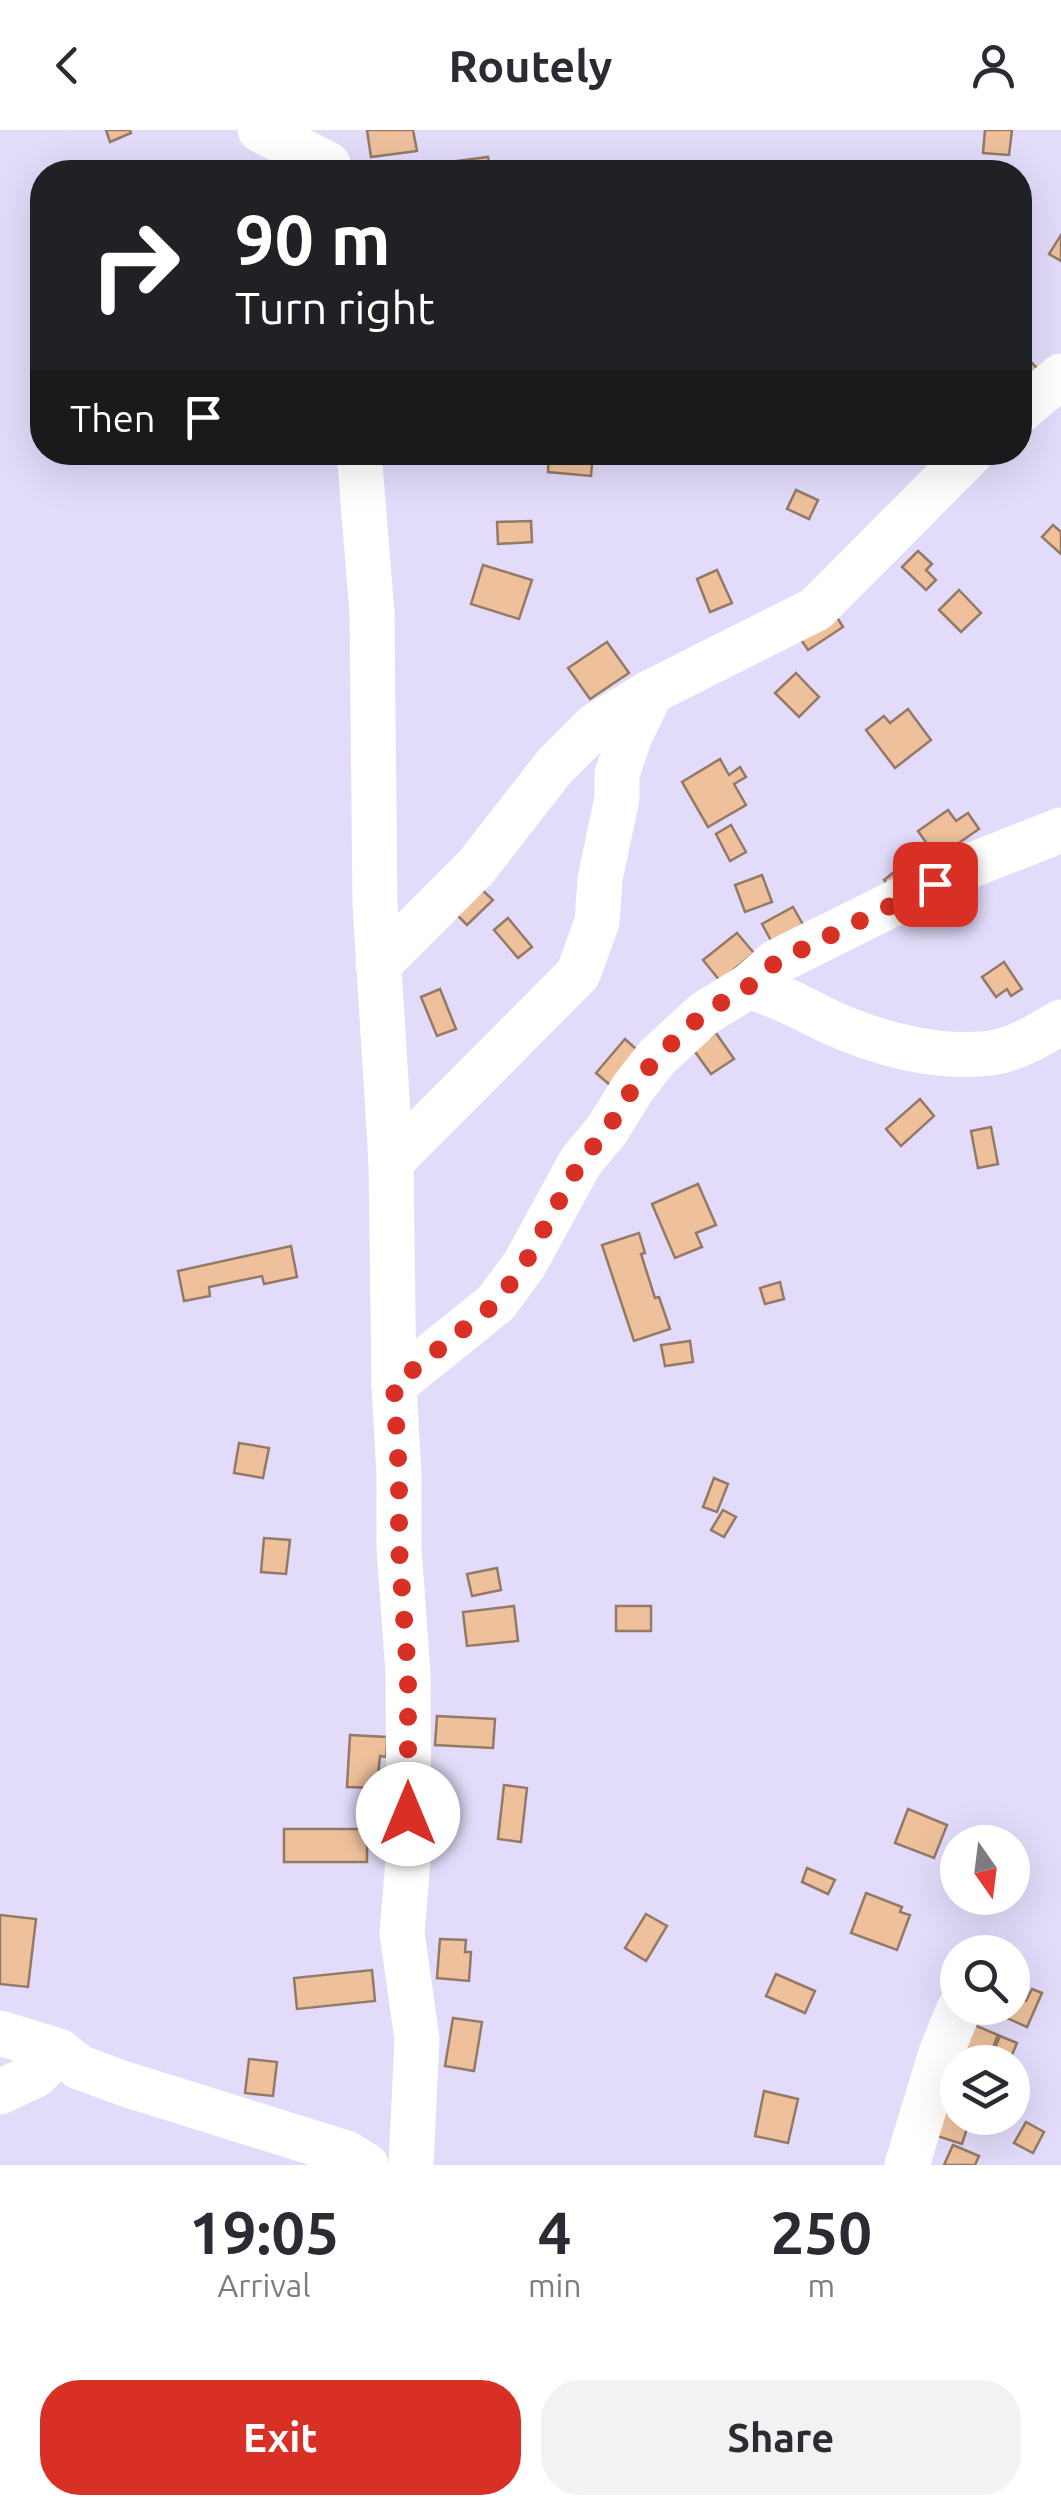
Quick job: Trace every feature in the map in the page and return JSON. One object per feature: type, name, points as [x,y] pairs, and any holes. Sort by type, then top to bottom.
[{"type":"street","points":[[260,130],[326,156]]},
{"type":"street","points":[[1032,401],[1061,376]]},
{"type":"street","points":[[361,465],[372,613],[378,964],[392,1162],[399,1548],[408,1673],[408,1849],[402,1933],[417,2039],[411,2165]]},
{"type":"street","points":[[378,964],[476,867],[554,767],[596,726],[652,692],[816,609],[959,465]]},
{"type":"street","points":[[392,1162],[578,974],[597,922],[600,880],[617,798],[617,774],[652,692]]},
{"type":"street","points":[[394,1385],[496,1303],[524,1265],[581,1161],[657,1057],[704,1013],[749,986],[776,962],[967,868],[1061,830]]},
{"type":"street","points":[[749,986],[896,1045],[947,1054],[992,1053],[1025,1043],[1061,1022]]},
{"type":"street","points":[[907,2165],[953,2025]]},
{"type":"street","points":[[0,2032],[59,2051],[79,2066],[125,2084],[346,2153],[366,2165]]},
{"type":"street","points":[[0,2092],[36,2075],[59,2051]]},
{"type":"building","points":[[106,130],[130,130],[131,133],[110,142]]},
{"type":"building","points":[[367,130],[413,130],[417,151],[371,157]]},
{"type":"building","points":[[985,130],[1012,130],[1009,155],[983,153]]},
{"type":"building","points":[[1061,235],[1061,261],[1049,254]]},
{"type":"building","points":[[548,465],[592,465],[591,476],[548,472]]},
{"type":"building","points":[[796,490],[818,500],[809,519],[787,509]]},
{"type":"building","points":[[531,521],[532,542],[498,544],[497,522]]},
{"type":"building","points":[[1053,525],[1061,532],[1061,554],[1042,537]]},
{"type":"building","points":[[918,551],[932,564],[926,570],[936,580],[926,590],[902,567]]},
{"type":"building","points":[[483,565],[532,580],[519,619],[471,604]]},
{"type":"building","points":[[717,570],[732,603],[710,612],[697,579]]},
{"type":"building","points":[[959,590],[981,613],[961,632],[939,610]]},
{"type":"building","points":[[833,611],[843,627],[808,650],[798,635]]},
{"type":"building","points":[[607,642],[629,673],[590,699],[568,668]]},
{"type":"building","points":[[796,673],[819,697],[799,717],[775,693]]},
{"type":"building","points":[[908,709],[931,740],[895,768],[866,730],[884,716],[890,723]]},
{"type":"building","points":[[720,759],[729,775],[740,767],[746,777],[734,784],[746,805],[708,827],[682,782]]},
{"type":"building","points":[[948,810],[956,821],[968,813],[979,829],[937,858],[918,831]]},
{"type":"building","points":[[731,825],[746,852],[730,861],[716,834]]},
{"type":"building","points":[[904,864],[915,879],[895,894],[884,880]]},
{"type":"building","points":[[762,875],[772,902],[745,912],[735,885]]},
{"type":"building","points":[[479,887],[493,900],[467,925],[454,912]]},
{"type":"building","points":[[793,907],[806,930],[775,948],[762,924]]},
{"type":"building","points":[[508,918],[532,947],[518,958],[494,930]]},
{"type":"building","points":[[737,933],[754,953],[720,981],[703,960]]},
{"type":"building","points":[[1004,962],[1022,989],[1011,996],[1007,989],[996,997],[982,977]]},
{"type":"building","points":[[440,989],[456,1029],[437,1036],[421,997]]},
{"type":"building","points":[[716,1033],[734,1059],[711,1074],[693,1049]]},
{"type":"building","points":[[625,1039],[646,1058],[617,1091],[596,1073]]},
{"type":"building","points":[[920,1099],[934,1116],[901,1146],[886,1129]]},
{"type":"building","points":[[991,1127],[998,1164],[978,1168],[971,1131]]},
{"type":"building","points":[[698,1184],[716,1225],[696,1233],[702,1247],[675,1258],[652,1204]]},
{"type":"building","points":[[639,1233],[645,1253],[641,1254],[655,1298],[659,1297],[670,1329],[634,1341],[602,1245]]},
{"type":"building","points":[[291,1246],[297,1277],[264,1284],[262,1276],[209,1287],[210,1296],[184,1301],[178,1271]]},
{"type":"building","points":[[780,1282],[784,1299],[765,1304],[760,1288]]},
{"type":"building","points":[[690,1341],[693,1362],[665,1366],[661,1345]]},
{"type":"building","points":[[239,1443],[269,1448],[263,1478],[234,1473]]},
{"type":"building","points":[[714,1478],[728,1484],[717,1512],[703,1507]]},
{"type":"building","points":[[723,1510],[736,1517],[724,1537],[711,1530]]},
{"type":"building","points":[[264,1538],[290,1540],[286,1574],[261,1572]]},
{"type":"building","points":[[497,1568],[501,1590],[472,1596],[467,1574]]},
{"type":"building","points":[[514,1606],[518,1641],[467,1646],[463,1612]]},
{"type":"building","points":[[616,1606],[651,1606],[651,1631],[616,1631]]},
{"type":"building","points":[[437,1716],[495,1719],[493,1748],[435,1745]]},
{"type":"building","points":[[350,1735],[387,1737],[386,1757],[380,1756],[377,1788],[347,1787]]},
{"type":"building","points":[[504,1785],[527,1788],[521,1842],[498,1839]]},
{"type":"building","points":[[908,1809],[947,1825],[940,1825],[940,1843],[934,1858],[895,1843]]},
{"type":"building","points":[[284,1829],[367,1829],[367,1862],[284,1862]]},
{"type":"building","points":[[807,1868],[835,1880],[828,1894],[802,1882]]},
{"type":"building","points":[[866,1893],[902,1907],[900,1912],[910,1915],[897,1950],[851,1933]]},
{"type":"building","points":[[646,1914],[667,1926],[646,1961],[625,1948]]},
{"type":"building","points":[[0,1915],[36,1919],[28,1987],[0,1984]]},
{"type":"building","points":[[440,1939],[466,1940],[465,1952],[471,1952],[469,1981],[437,1978]]},
{"type":"building","points":[[372,1970],[375,2001],[297,2009],[294,1978]]},
{"type":"building","points":[[776,1974],[815,1991],[805,2013],[766,1996]]},
{"type":"building","points":[[1032,1989],[1042,1993],[1030,2020]]},
{"type":"building","points":[[453,2018],[482,2022],[474,2071],[445,2066]]},
{"type":"building","points":[[974,2025],[998,2035],[994,2045],[966,2045]]},
{"type":"building","points":[[1000,2036],[1017,2043],[1016,2045],[996,2045]]},
{"type":"building","points":[[249,2059],[277,2062],[273,2096],[245,2093]]},
{"type":"building","points":[[764,2091],[798,2099],[788,2143],[755,2136]]},
{"type":"building","points":[[940,2114],[940,2135],[965,2135],[962,2144],[934,2135]]},
{"type":"building","points":[[1030,2124],[1044,2132],[1033,2153],[1014,2143],[1019,2135],[1030,2135]]},
{"type":"building","points":[[953,2145],[979,2156],[975,2165],[944,2165]]},
{"type":"route","points":[[408,1814],[408,1673],[394,1385],[496,1303],[524,1265],[581,1161],[607,1130],[633,1088],[657,1057],[704,1013],[749,986],[776,962],[935,884]]}]
